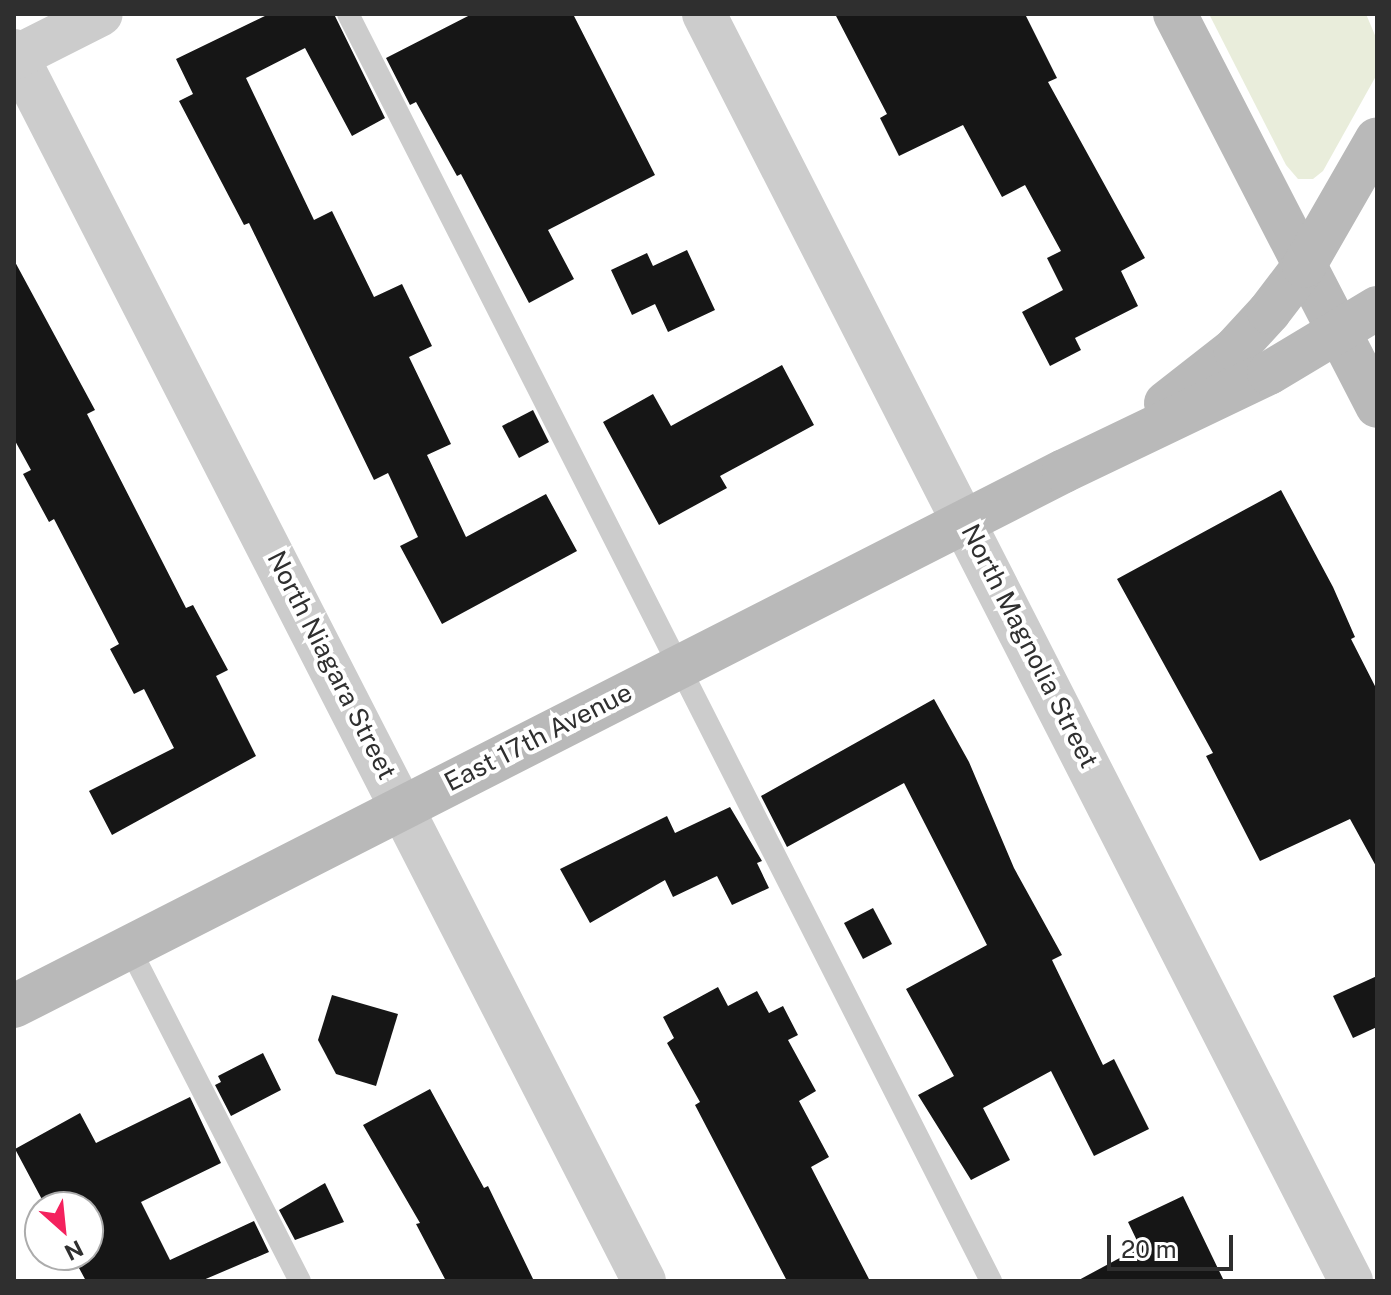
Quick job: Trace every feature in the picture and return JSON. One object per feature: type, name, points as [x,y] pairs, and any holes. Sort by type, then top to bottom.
[{"type":"street","points":[[15,55],[101,14]]},
{"type":"street","name":"North Magnolia Street","points":[[704,14],[966,520],[1351,1281]]},
{"type":"street","points":[[1175,14],[1377,406]]},
{"type":"street","name":"North Niagara Street","points":[[15,55],[404,805],[644,1281]]},
{"type":"street","points":[[1064,471],[1215,366],[1269,312],[1304,266],[1377,139]]},
{"type":"street","points":[[1064,471],[1204,406],[1339,333],[1377,308]]},
{"type":"street","name":"East 17th Avenue","points":[[14,1006],[1064,471]]},
{"type":"lane","points":[[348,14],[991,1281]]},
{"type":"lane","points":[[129,947],[300,1281]]},
{"type":"green space","points":[[1209,14],[1366,14],[1377,40],[1376,76],[1323,171],[1313,179],[1298,179],[1286,165]]},
{"type":"building","points":[[269,14],[334,14],[385,118],[352,136],[305,48],[246,78],[314,220],[332,211],[374,297],[402,284],[432,346],[409,357],[451,444],[427,455],[466,537],[546,494],[577,551],[442,624],[400,546],[418,537],[388,473],[374,480],[249,223],[244,225],[179,101],[193,94],[176,59]]},
{"type":"building","points":[[472,14],[573,14],[655,175],[548,230],[574,279],[529,303],[461,174],[457,176],[416,102],[410,105],[386,58]]},
{"type":"building","points":[[835,14],[1025,14],[1057,78],[1048,82],[1145,258],[1121,271],[1138,306],[1075,338],[1081,350],[1050,366],[1022,312],[1063,290],[1047,258],[1061,251],[1025,185],[1002,197],[963,125],[899,156],[880,118],[887,114]]},
{"type":"building","points":[[687,250],[715,310],[668,332],[655,304],[632,315],[611,270],[647,253],[653,266]]},
{"type":"building","points":[[14,260],[95,410],[87,414],[186,608],[193,605],[228,670],[216,676],[256,756],[112,835],[89,791],[174,748],[144,689],[134,694],[110,649],[119,644],[54,519],[49,522],[23,474],[31,470],[14,439]]},
{"type":"building","points":[[782,365],[814,425],[720,476],[727,488],[659,525],[603,422],[653,394],[671,426]]},
{"type":"building","points":[[533,410],[549,442],[519,458],[502,426]]},
{"type":"building","points":[[1281,490],[1333,587],[1355,637],[1351,639],[1377,690],[1377,868],[1350,819],[1260,861],[1206,756],[1213,753],[1117,579]]},
{"type":"building","points":[[934,699],[969,762],[1014,868],[1062,955],[1052,960],[1103,1065],[1114,1059],[1149,1129],[1094,1156],[1051,1071],[983,1108],[1010,1160],[971,1180],[918,1095],[954,1076],[906,989],[987,945],[904,783],[787,847],[761,796]]},
{"type":"building","points":[[730,807],[762,861],[757,863],[769,888],[732,905],[717,876],[673,897],[665,880],[590,923],[560,869],[667,816],[675,833]]},
{"type":"building","points":[[873,908],[892,944],[863,959],[844,923]]},
{"type":"building","points":[[1377,976],[1377,1027],[1353,1038],[1333,996]]},
{"type":"building","points":[[718,987],[728,1006],[757,991],[769,1013],[783,1006],[798,1035],[788,1040],[816,1091],[799,1101],[829,1157],[811,1167],[870,1281],[787,1281],[695,1105],[700,1102],[667,1043],[674,1038],[663,1017]]},
{"type":"building","points":[[332,995],[398,1014],[376,1086],[336,1074],[318,1040]]},
{"type":"building","points":[[263,1053],[281,1090],[231,1116],[215,1085],[221,1082],[218,1076]]},
{"type":"building","points":[[430,1089],[484,1188],[488,1186],[534,1281],[446,1281],[416,1224],[420,1223],[363,1125]]},
{"type":"building","points":[[190,1097],[221,1163],[141,1202],[170,1260],[254,1221],[269,1252],[201,1281],[86,1281],[81,1271],[104,1271],[104,1191],[37,1191],[15,1149],[80,1113],[96,1143]]},
{"type":"building","points":[[325,1183],[344,1222],[295,1240],[279,1210]]},
{"type":"building","points":[[1183,1196],[1224,1281],[1077,1281],[1140,1247],[1128,1222]]}]
